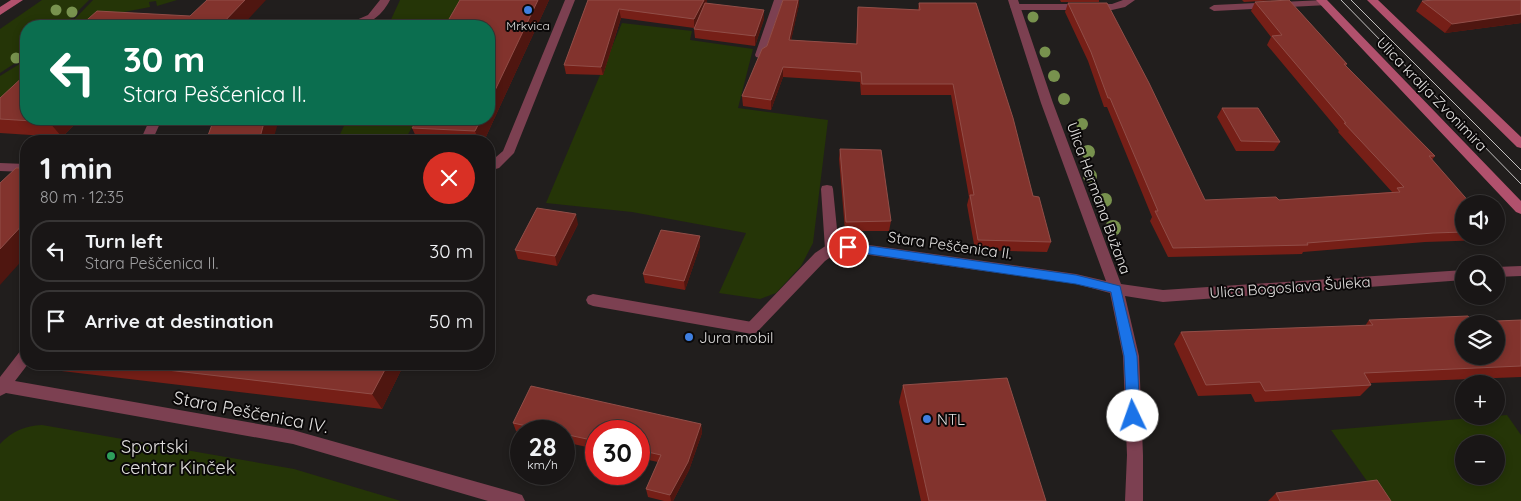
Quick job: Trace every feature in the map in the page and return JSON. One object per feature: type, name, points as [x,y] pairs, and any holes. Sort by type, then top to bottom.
[{"type":"main road","points":[[0,12],[18,0]]},
{"type":"main road","name":"Ulica kralja Zvonimira","points":[[1372,0],[1521,144]]},
{"type":"main road","name":"Ulica kralja Zvonimira","points":[[1323,2],[1521,209]]},
{"type":"street","points":[[495,165],[508,153],[570,0]]},
{"type":"street","points":[[760,54],[779,0]]},
{"type":"street","points":[[1014,3],[1112,7],[1122,5],[1130,0]]},
{"type":"street","points":[[1214,8],[1323,2]]},
{"type":"street","name":"Ulica Hermana Bužana","points":[[1014,3],[1052,118],[1116,289],[1131,356],[1135,455],[1134,501]]},
{"type":"street","points":[[0,167],[20,168]]},
{"type":"street","name":"Stara Peščenica II.","points":[[832,249],[848,247],[1076,279],[1116,289]]},
{"type":"street","points":[[594,300],[752,328],[820,257],[832,249]]},
{"type":"street","points":[[1505,272],[1521,271]]},
{"type":"street","name":"Ulica Bogoslava Šuleka","points":[[1116,289],[1163,296],[1455,276]]},
{"type":"street","points":[[1,388],[20,362]]},
{"type":"street","name":"Stara Peščenica IV.","points":[[1,388],[293,437],[516,501]]},
{"type":"lane","points":[[367,20],[380,11],[385,0]]},
{"type":"lane","points":[[827,189],[832,249]]},
{"type":"green space","points":[[42,0],[89,0],[69,20],[20,20],[20,60],[0,73],[0,29]]},
{"type":"green space","points":[[93,0],[177,0],[157,6],[156,1],[149,2],[150,7],[87,20],[74,20]]},
{"type":"green space","points":[[400,0],[475,0],[463,20],[391,20]]},
{"type":"green space","points":[[622,23],[692,31],[690,40],[753,49],[738,108],[828,120],[813,243],[801,266],[776,293],[760,299],[719,293],[746,233],[632,212],[546,203]]},
{"type":"green space","points":[[20,64],[20,88],[0,106],[0,76]]},
{"type":"green space","points":[[344,125],[413,125],[408,135],[340,135]]},
{"type":"green space","points":[[1505,415],[1507,415],[1521,435],[1521,501],[1381,501],[1331,430],[1455,419],[1455,425],[1505,425]]},
{"type":"green space","name":"Sportski centar Kinček","points":[[42,425],[294,469],[401,501],[0,501],[0,444],[19,430]]},
{"type":"building","points":[[207,0],[245,0],[226,20],[87,20],[97,11],[190,16]]},
{"type":"building","points":[[460,0],[538,0],[495,90],[495,20],[448,20]]},
{"type":"building","points":[[588,0],[704,0],[694,19],[619,9],[601,67],[564,65]]},
{"type":"building","points":[[783,0],[798,0],[789,40],[857,44],[858,7],[920,10],[919,3],[976,3],[1013,118],[1033,196],[1039,197],[1051,242],[978,240],[970,195],[974,195],[953,84],[862,84],[861,72],[783,67],[771,100],[742,96],[762,49],[767,46]]},
{"type":"building","points":[[1289,0],[1347,64],[1344,64],[1435,156],[1429,156],[1463,195],[1455,195],[1455,232],[1307,243],[1308,245],[1173,248],[1155,211],[1158,211],[1110,98],[1108,98],[1091,52],[1068,3],[1107,3],[1149,83],[1205,200],[1276,197],[1279,200],[1400,192],[1397,188],[1404,187],[1344,123],[1346,123],[1272,36],[1282,35],[1255,2]]},
{"type":"building","points":[[1521,0],[1521,14],[1452,24],[1422,1]]},
{"type":"building","points":[[705,3],[764,10],[755,36],[694,29]]},
{"type":"building","points":[[20,80],[20,120],[0,119],[0,98]]},
{"type":"building","points":[[1222,108],[1258,108],[1280,142],[1241,141]]},
{"type":"building","points":[[212,125],[263,125],[261,135],[208,135]]},
{"type":"building","points":[[414,125],[478,125],[475,131],[412,128]]},
{"type":"building","points":[[840,149],[881,150],[891,221],[846,222]]},
{"type":"building","points":[[16,168],[20,168],[20,227],[0,249],[0,183]]},
{"type":"building","points":[[537,208],[576,214],[555,256],[515,250]]},
{"type":"building","points":[[661,230],[700,236],[684,281],[643,274]]},
{"type":"building","points":[[1455,317],[1455,365],[1505,365],[1505,321],[1521,320],[1521,366],[1364,373],[1371,385],[1265,391],[1260,382],[1206,385],[1181,332],[1373,325],[1369,320]]},
{"type":"building","points":[[167,370],[385,370],[372,394]]},
{"type":"building","points":[[1007,378],[1046,501],[929,501],[903,385]]},
{"type":"building","points":[[531,386],[701,424],[688,462],[670,495],[646,489],[648,485],[650,485],[650,480],[661,455],[650,452],[650,420],[585,420],[585,439],[575,436],[575,420],[514,420]]},
{"type":"building","points":[[1377,480],[1391,501],[1280,501],[1276,493]]},
{"type":"tram line","points":[[1341,0],[1521,184]]},
{"type":"tram line","points":[[1351,0],[1521,170]]},
{"type":"place","name":"Mrkvica","points":[[528,10]]},
{"type":"place","name":"Jura mobil","points":[[689,337]]},
{"type":"place","name":"NTL","points":[[927,419]]},
{"type":"place","name":"Sportski centar Kinček","points":[[111,456]]},
{"type":"route","points":[[848,247],[1076,279],[1116,289],[1131,356],[1133,416]]}]
